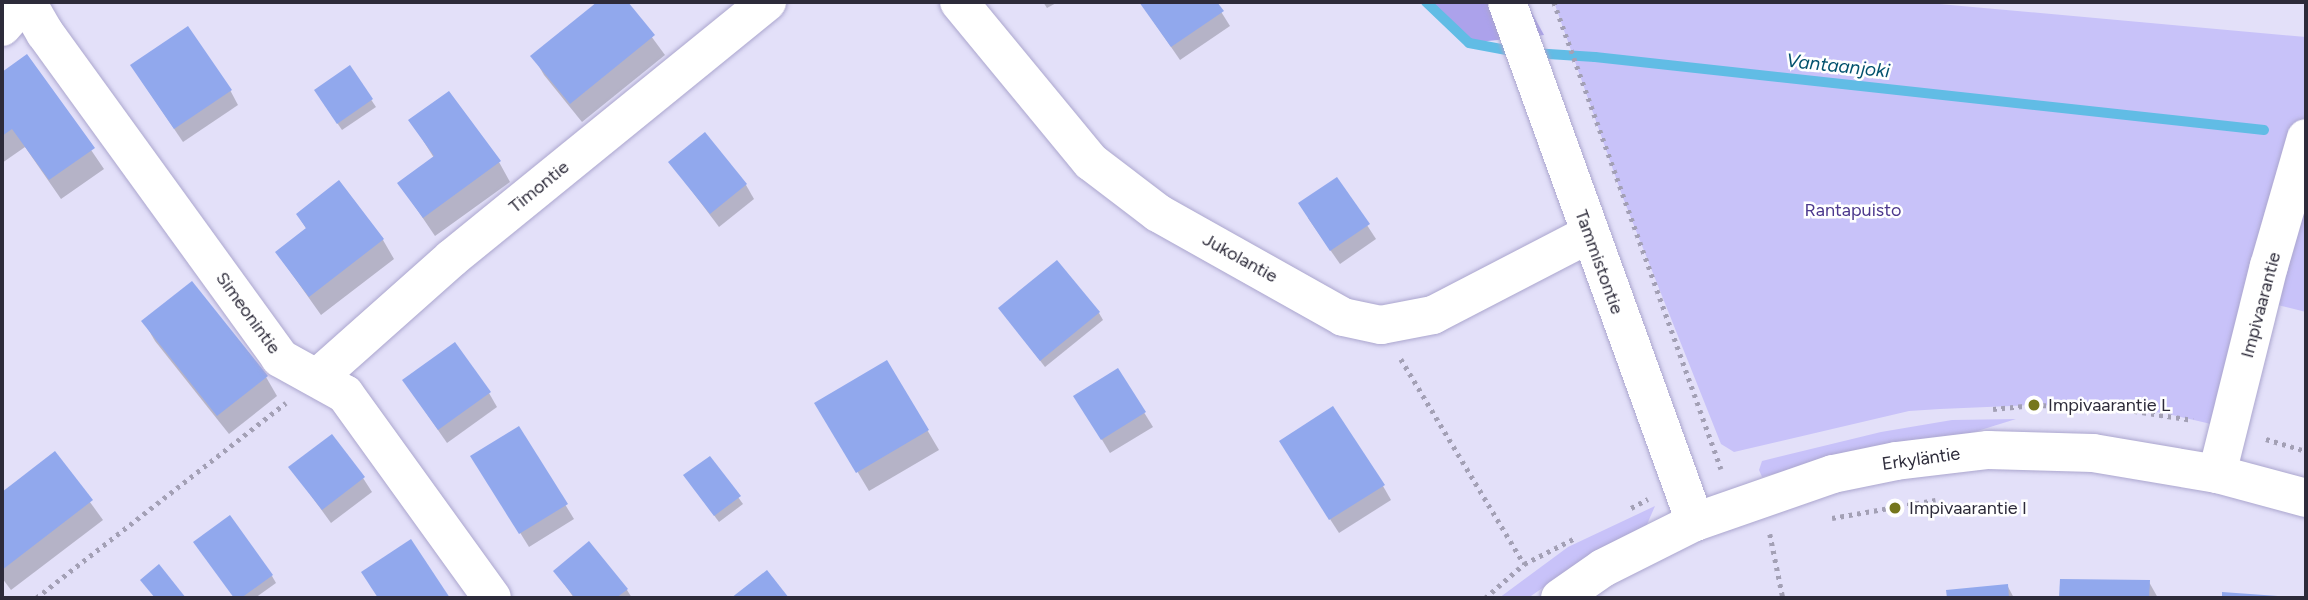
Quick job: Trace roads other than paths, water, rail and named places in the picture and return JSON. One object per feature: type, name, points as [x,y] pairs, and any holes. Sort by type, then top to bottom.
[{"type":"street","points":[[2,27],[26,2]]},
{"type":"street","name":"Simeonintie","points":[[26,2],[45,33],[280,358],[345,394],[492,598]]},
{"type":"street","name":"Timontie","points":[[317,378],[452,258],[767,2]]},
{"type":"street","name":"Jukolantie","points":[[959,2],[1091,162],[1158,213],[1343,317],[1381,325],[1433,315],[1589,234]]},
{"type":"street","name":"Tammistontie","points":[[1512,15],[1695,522]]},
{"type":"street","name":"Impivaarantie","points":[[2217,474],[2269,266],[2306,138]]},
{"type":"street","name":"Erkyläntie","points":[[1560,598],[1604,568],[1695,522],[1833,474],[1896,461],[1988,450],[2093,453],[2217,474],[2306,498]]},
{"type":"waterway","name":"Vantaanjoki","points":[[1426,2],[1469,43],[1517,52]]},
{"type":"waterway","name":"Vantaanjoki","points":[[1533,53],[1595,57],[2264,130]]},
{"type":"place","name":"Impivaarantie L","points":[[2034,405]]},
{"type":"place","name":"Impivaarantie I","points":[[1895,508]]},
{"type":"park label","name":"Rantapuisto","points":[[1853,210]]}]
